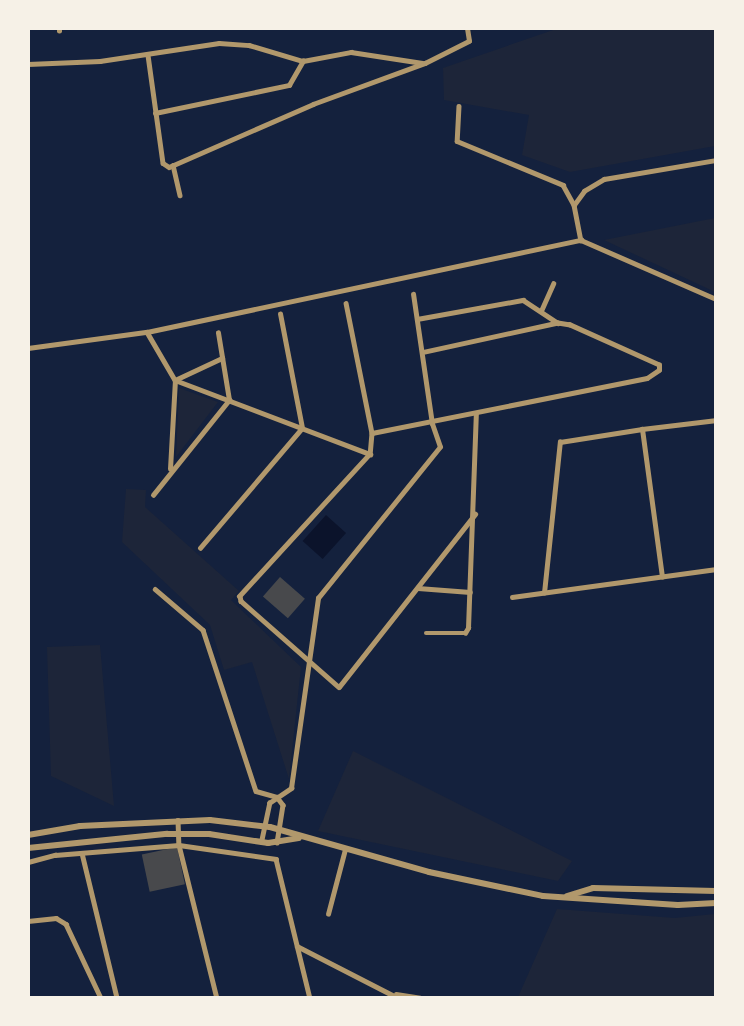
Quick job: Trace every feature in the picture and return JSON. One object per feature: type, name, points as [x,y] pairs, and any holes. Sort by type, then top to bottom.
[{"type":"street","points":[[148,55],[163,163],[173,165],[313,104],[425,63],[469,41],[467,28]]},
{"type":"street","points":[[28,64],[148,55],[219,43],[249,45],[303,61],[351,52],[425,63]]},
{"type":"street","points":[[155,113],[289,85],[303,61]]},
{"type":"street","points":[[459,106],[457,141],[563,185],[574,205],[580,240]]},
{"type":"street","points":[[574,205],[584,191],[604,179],[716,160]]},
{"type":"street","points":[[173,165],[180,195]]},
{"type":"street","points":[[28,348],[147,332],[580,240],[716,299]]},
{"type":"street","points":[[542,311],[553,284]]},
{"type":"street","points":[[261,842],[268,803],[291,788],[306,661],[318,598],[435,457],[440,447],[432,424],[425,352],[413,294]]},
{"type":"street","points":[[417,319],[523,300],[558,323]]},
{"type":"street","points":[[346,303],[372,433],[370,454],[240,596],[241,602],[306,661],[339,687],[475,514]]},
{"type":"street","points":[[280,314],[302,428]]},
{"type":"street","points":[[372,433],[432,424],[647,378],[659,370],[658,365],[639,356],[570,325],[558,323],[425,352]]},
{"type":"street","points":[[147,332],[175,380],[170,469]]},
{"type":"street","points":[[153,495],[170,469],[228,400],[218,333]]},
{"type":"street","points":[[175,380],[222,358]]},
{"type":"street","points":[[175,380],[370,454]]},
{"type":"street","points":[[426,633],[466,632],[475,514],[476,414]]},
{"type":"street","points":[[544,593],[560,442],[716,420]]},
{"type":"street","points":[[200,548],[302,428]]},
{"type":"street","points":[[642,429],[662,577]]},
{"type":"street","points":[[512,597],[716,569]]},
{"type":"street","points":[[418,588],[470,592]]},
{"type":"street","points":[[155,589],[203,630],[256,791],[277,797],[283,805],[276,843]]},
{"type":"street","points":[[178,820],[179,845],[217,998]]},
{"type":"street","points":[[28,835],[80,826],[178,820],[264,826],[300,838],[429,872],[564,897],[678,906],[716,903]]},
{"type":"street","points":[[28,848],[177,834],[276,843],[300,838]]},
{"type":"street","points":[[28,862],[82,853],[179,845],[276,859],[309,998]]},
{"type":"street","points":[[328,914],[345,849]]},
{"type":"street","points":[[82,853],[117,998]]},
{"type":"street","points":[[564,897],[593,888],[716,891]]},
{"type":"street","points":[[28,921],[56,918],[66,924],[101,998]]},
{"type":"street","points":[[296,946],[397,996],[420,998]]},
{"type":"shaded area","points":[[559,28],[715,29],[715,146],[570,172],[522,155],[529,115],[444,100],[443,68]]},
{"type":"shaded area","points":[[715,218],[715,292],[604,240]]},
{"type":"shaded area","points":[[179,388],[218,402],[176,457]]},
{"type":"shaded area","points":[[126,489],[146,490],[145,507],[239,591],[231,600],[301,667],[289,779],[252,662],[224,670],[210,625],[122,542]]},
{"type":"shaded area","points":[[326,515],[346,533],[323,559],[303,541]]},
{"type":"shaded area","points":[[100,645],[114,806],[51,776],[47,647]]},
{"type":"shaded area","points":[[353,751],[572,861],[558,881],[318,831]]},
{"type":"shaded area","points":[[557,909],[675,918],[715,914],[715,997],[518,997]]},
{"type":"building","points":[[280,577],[305,599],[288,618],[263,597]]},
{"type":"building","points":[[177,847],[185,884],[150,892],[142,854]]}]
